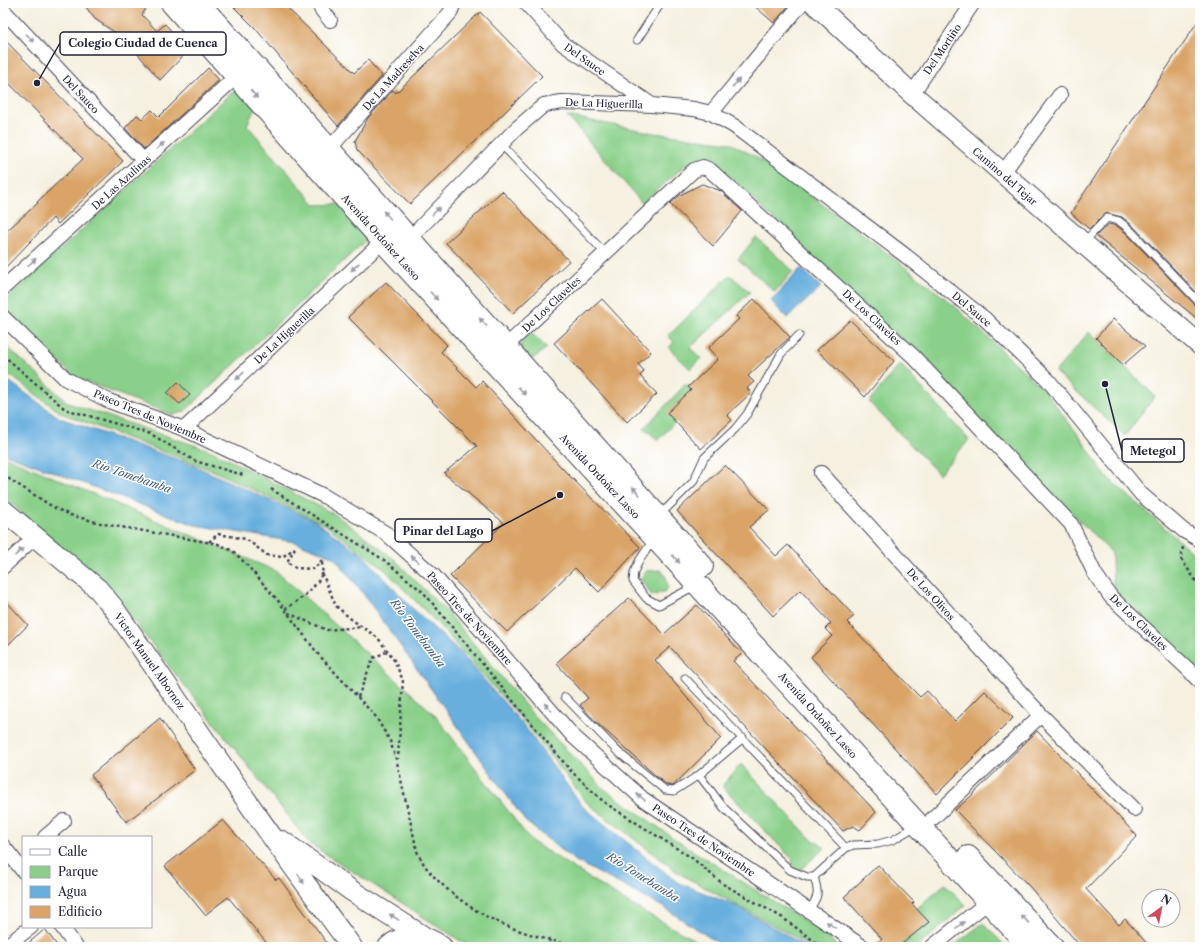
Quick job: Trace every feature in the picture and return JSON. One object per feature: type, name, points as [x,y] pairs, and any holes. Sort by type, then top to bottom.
[{"type":"main road","name":"Avenida Ordoñez Lasso","points":[[172,3],[238,75],[383,241],[656,526],[925,822],[988,902],[1030,947]]},
{"type":"main road","name":"Avenida Ordoñez Lasso","points":[[198,3],[506,346],[656,526],[699,584],[925,822],[1052,947]]},
{"type":"street","points":[[320,3],[321,9],[330,20]]},
{"type":"street","name":"De La Madreselva","points":[[329,149],[450,13],[454,3]]},
{"type":"street","name":"Del Sauce","points":[[526,3],[563,44],[652,105]]},
{"type":"street","points":[[712,113],[802,3]]},
{"type":"street","name":"Camino del Tejar","points":[[814,3],[912,94],[1002,174],[1200,345]]},
{"type":"street","name":"Del Mortiño","points":[[912,94],[972,3]]},
{"type":"street","name":"Del Sauco","points":[[3,10],[144,161]]},
{"type":"street","name":"De Las Azulinas","points":[[3,288],[238,75]]},
{"type":"street","points":[[1002,174],[1060,95]]},
{"type":"street","name":"De La Higuerilla","points":[[409,239],[524,120],[544,105],[562,102],[652,105],[712,113]]},
{"type":"street","name":"Del Sauce","points":[[712,113],[741,131],[906,256],[985,319],[1048,380],[1141,494],[1184,531],[1200,540]]},
{"type":"street","name":"De Los Claveles","points":[[506,346],[694,170],[703,167],[710,170],[913,356],[1071,524],[1095,574],[1111,597],[1200,682]]},
{"type":"street","name":"De La Higuerilla","points":[[184,429],[383,241]]},
{"type":"street","name":"Paseo Tres de Noviembre","points":[[3,317],[66,379],[109,401],[184,429],[324,496],[387,534],[434,576],[573,736],[643,799],[863,947]]},
{"type":"street","name":"De Los Olivos","points":[[821,473],[1041,715],[1134,809]]},
{"type":"street","name":"Victor Manuel Albornoz","points":[[3,510],[98,589],[113,607],[272,835],[306,887],[352,947]]},
{"type":"street","points":[[3,567],[36,536]]},
{"type":"street","points":[[925,822],[1041,715]]},
{"type":"street","points":[[46,836],[64,821]]},
{"type":"street","name":"Victor Manuel Albornoz","points":[[272,835],[352,890],[434,942]]},
{"type":"street","points":[[3,846],[21,862]]},
{"type":"street","points":[[932,947],[988,902]]},
{"type":"street","points":[[5,947],[30,928]]},
{"type":"street","points":[[63,928],[76,947]]},
{"type":"street","name":"Victor Manuel Albornoz","points":[[388,947],[401,939],[413,936],[434,942]]},
{"type":"lane","points":[[637,40],[661,3]]},
{"type":"lane","points":[[501,144],[605,253]]},
{"type":"lane","points":[[1083,244],[1107,218],[1119,221],[1129,229],[1200,303]]},
{"type":"lane","points":[[699,584],[659,605],[646,598],[633,581],[634,572],[656,526],[693,482],[704,458],[735,430],[747,414],[781,354],[799,335]]},
{"type":"lane","points":[[685,678],[846,848]]},
{"type":"lane","points":[[565,697],[618,752],[665,790],[674,791],[699,775],[743,738]]},
{"type":"lane","points":[[699,775],[724,808],[790,870],[807,877],[814,876],[846,848],[853,845],[878,844],[893,840],[925,822]]},
{"type":"lane","points":[[809,910],[817,898],[818,891],[814,876]]},
{"type":"path","points":[[3,355],[65,409],[151,434],[195,461],[248,477]]},
{"type":"path","points":[[3,475],[53,507],[70,515],[104,524],[209,542],[218,544],[233,551],[285,609],[318,654],[376,717],[390,741],[398,762],[417,851],[422,863],[430,874],[478,912],[500,924],[520,932],[575,947]]},
{"type":"path","points":[[269,487],[384,560],[424,593],[570,770],[605,803],[692,858],[723,884],[782,918],[822,947]]},
{"type":"path","points":[[1184,531],[1181,559],[1200,587]]},
{"type":"path","points":[[209,542],[218,534],[246,539],[267,555],[282,557],[295,548],[287,562],[296,568],[314,569],[322,560],[322,573],[336,606],[378,638],[394,660],[402,680],[398,762]]},
{"type":"path","points":[[285,609],[298,602],[312,587],[322,573]]},
{"type":"path","points":[[287,612],[327,630],[362,627]]},
{"type":"path","points":[[358,697],[373,658],[388,651]]},
{"type":"path","points":[[546,947],[550,940]]},
{"type":"green space","points":[[238,87],[255,108],[247,125],[316,205],[338,204],[368,238],[184,412],[173,415],[74,377],[3,306],[3,302]]},
{"type":"green space","points":[[567,116],[654,133],[730,143],[756,157],[859,231],[951,303],[1043,389],[1080,437],[1106,476],[1200,559],[1200,674],[1113,592],[1112,553],[718,165],[705,161],[689,162],[642,203]]},
{"type":"green space","points":[[756,237],[793,271],[775,292],[738,259]]},
{"type":"green space","points":[[730,275],[750,292],[690,348],[701,358],[690,369],[669,348],[674,342],[668,336]]},
{"type":"green space","points":[[530,332],[547,348],[531,360],[521,349],[521,341]]},
{"type":"green space","points":[[1089,332],[1155,396],[1125,436],[1055,372]]},
{"type":"green space","points":[[3,343],[68,403],[212,451],[336,515],[393,558],[448,613],[534,716],[603,788],[679,842],[813,926],[839,947],[809,947],[802,941],[680,874],[587,803],[527,725],[439,625],[384,569],[326,525],[214,471],[61,413],[3,370]]},
{"type":"green space","points":[[900,364],[969,440],[939,474],[869,402]]},
{"type":"green space","points":[[686,384],[699,397],[658,440],[644,428]]},
{"type":"green space","points":[[3,456],[276,571],[434,714],[531,841],[628,903],[707,947],[470,947],[310,844],[109,590],[3,496]]},
{"type":"green space","points":[[661,570],[666,577],[668,588],[665,591],[652,596],[641,579],[646,571]]},
{"type":"green space","points":[[741,764],[809,837],[825,848],[794,875],[789,872],[793,860],[722,786]]},
{"type":"green space","points":[[945,884],[966,905],[917,947],[898,947],[929,922],[916,909]]},
{"type":"green space","points":[[983,923],[1006,947],[952,947]]},
{"type":"water","points":[[801,268],[821,287],[787,318],[771,301]]},
{"type":"water","name":"Río Tomebamba","points":[[3,377],[60,418],[193,465],[315,521],[364,556],[411,607],[459,651],[525,727],[583,807],[677,882],[736,906],[807,947],[724,947],[663,907],[574,860],[525,821],[362,592],[334,557],[295,542],[195,525],[3,453]]},
{"type":"building","points":[[83,3],[149,3],[142,15],[157,31],[165,24],[189,50],[160,80],[126,40],[95,19]]},
{"type":"building","points":[[230,3],[282,3],[354,73],[368,60],[382,76],[338,126],[254,27]]},
{"type":"building","points":[[751,3],[791,3],[774,23]]},
{"type":"building","points":[[480,12],[542,76],[410,204],[357,150],[355,141],[368,118],[393,90],[396,93]]},
{"type":"building","points":[[1200,18],[1200,296],[1133,226],[1122,217],[1105,213],[1089,229],[1071,213]]},
{"type":"building","points":[[3,38],[123,161],[58,224],[53,218],[3,270],[3,234],[38,203],[37,202],[83,159],[3,77]]},
{"type":"building","points":[[208,68],[219,80],[144,149],[125,128],[137,115],[142,119],[152,110],[159,117]]},
{"type":"building","points":[[702,184],[721,191],[742,211],[713,246],[670,204],[680,195]]},
{"type":"building","points":[[502,191],[569,261],[513,313],[446,243]]},
{"type":"building","points":[[1109,224],[1117,226],[1126,233],[1196,306],[1200,308],[1200,321],[1096,236]]},
{"type":"building","points":[[386,282],[447,345],[441,352],[476,387],[482,381],[561,467],[640,547],[599,592],[575,568],[507,632],[450,576],[504,523],[444,473],[477,446],[348,317]]},
{"type":"building","points":[[602,299],[651,352],[638,364],[644,371],[640,376],[657,394],[627,422],[554,343]]},
{"type":"building","points":[[754,299],[790,337],[748,376],[754,382],[747,388],[751,393],[727,415],[732,420],[701,449],[667,413],[691,390],[688,387],[718,359],[708,348],[739,319],[736,316]]},
{"type":"building","points":[[1113,319],[1145,346],[1123,365],[1096,338]]},
{"type":"building","points":[[850,320],[894,361],[865,397],[817,350]]},
{"type":"building","points":[[178,382],[190,395],[180,404],[167,393]]},
{"type":"building","points":[[725,465],[769,510],[749,527],[776,556],[788,545],[854,616],[847,622],[920,697],[927,691],[955,721],[985,691],[1013,718],[937,794],[811,657],[832,636],[825,629],[831,623],[800,590],[773,616],[677,511]]},
{"type":"building","points":[[3,598],[28,625],[3,650]]},
{"type":"building","points":[[629,598],[664,634],[697,605],[742,654],[733,661],[876,812],[860,830],[853,826],[843,831],[670,647],[655,660],[721,738],[673,786],[667,785],[656,776],[598,724],[580,705],[588,698],[556,663]]},
{"type":"building","points":[[160,718],[195,770],[126,822],[91,775]]},
{"type":"building","points":[[1037,731],[1137,836],[1086,889],[1119,925],[1125,919],[1150,947],[1081,947],[1029,886],[955,810]]},
{"type":"building","points":[[223,820],[276,880],[279,878],[330,947],[270,947],[228,897],[205,915],[165,866]]},
{"type":"building","points":[[878,865],[914,902],[912,904],[929,922],[898,947],[873,947],[882,939],[844,897]]},
{"type":"building","points":[[45,929],[58,947],[24,947]]},
{"type":"place","name":"Colegio Ciudad de Cuenca","points":[[37,83]]},
{"type":"place","name":"Metegol","points":[[1105,384]]},
{"type":"place","name":"Pinar del Lago","points":[[560,495]]}]
